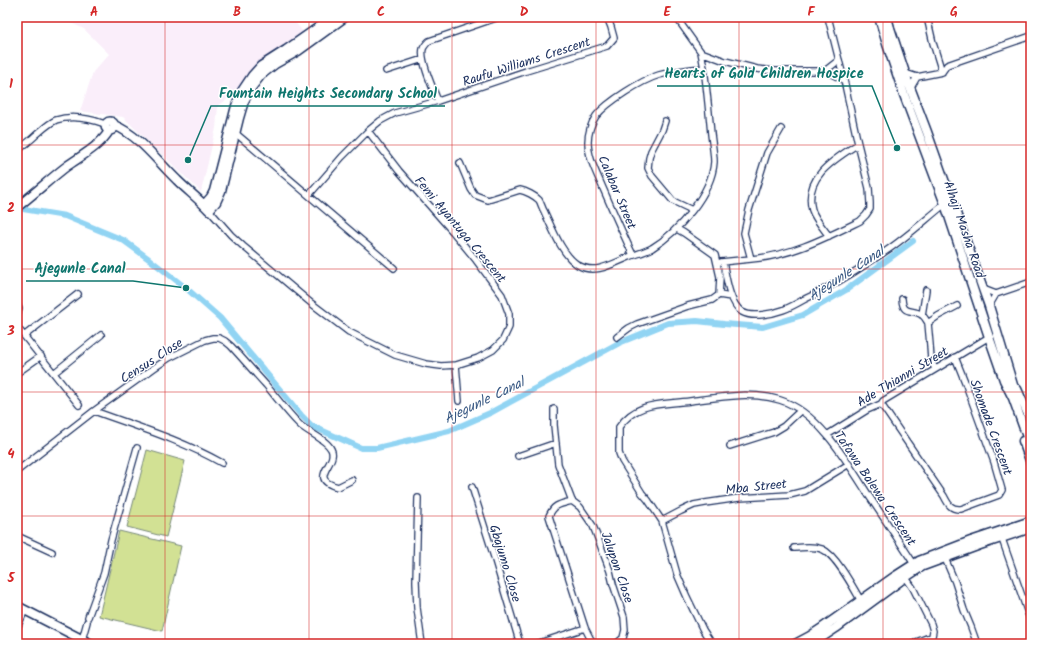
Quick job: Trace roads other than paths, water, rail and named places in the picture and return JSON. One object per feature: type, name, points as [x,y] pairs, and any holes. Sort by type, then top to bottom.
[{"type":"main road","points":[[233,131],[236,106],[242,91],[252,76],[262,66],[334,17]]},
{"type":"main road","points":[[209,210],[211,197],[233,131],[244,101],[251,88],[261,76],[275,64],[298,51],[345,17]]},
{"type":"main road","name":"Alhaji Masha Road","points":[[879,17],[903,92],[989,306],[1013,398],[1029,435],[1031,448]]},
{"type":"main road","name":"Alhaji Masha Road","points":[[887,17],[948,206]]},
{"type":"main road","points":[[17,207],[66,167],[90,150],[106,136],[110,126],[131,134],[209,210]]},
{"type":"main road","name":"Alhaji Masha Road","points":[[959,233],[989,337],[1007,377]]},
{"type":"main road","points":[[1007,377],[1023,402],[1031,421]]},
{"type":"main road","points":[[1007,377],[1008,397],[1031,463]]},
{"type":"main road","points":[[812,644],[836,628],[904,574],[914,564],[944,555],[1031,521]]},
{"type":"main road","points":[[1001,534],[1031,528]]},
{"type":"main road","points":[[794,644],[810,636],[904,574],[944,555]]},
{"type":"main road","points":[[17,606],[81,642],[91,644]]},
{"type":"street","points":[[309,195],[342,157],[380,121],[395,113],[438,101],[423,59],[423,49],[429,41],[499,17]]},
{"type":"street","name":"Raufu Williams Crescent","points":[[438,101],[526,70],[607,46],[614,38],[607,17]]},
{"type":"street","points":[[460,163],[470,189],[475,195],[488,200],[520,190],[538,200],[563,249],[570,259],[585,268],[602,269],[650,249],[666,239],[692,210],[703,194],[711,177],[714,161],[701,52],[676,17]]},
{"type":"street","points":[[720,262],[775,256],[804,247],[860,221],[870,209],[869,188],[828,17]]},
{"type":"street","points":[[927,17],[942,72]]},
{"type":"street","points":[[905,73],[917,77],[942,72],[947,65],[1031,36]]},
{"type":"street","points":[[701,52],[725,61],[757,69],[774,71],[825,71],[844,80]]},
{"type":"street","points":[[386,72],[423,59]]},
{"type":"street","points":[[825,71],[839,60]]},
{"type":"street","name":"Calabar Street","points":[[633,255],[594,166],[588,143],[589,134],[595,117],[612,101],[647,80],[659,75],[676,71],[704,68]]},
{"type":"street","points":[[910,88],[917,77]]},
{"type":"street","points":[[17,151],[48,125],[63,119],[76,118],[95,120],[110,126]]},
{"type":"street","points":[[665,120],[662,130],[651,151],[648,168],[652,176],[673,201],[692,210]]},
{"type":"street","points":[[751,259],[744,233],[749,210],[767,153],[781,129]]},
{"type":"street","points":[[233,131],[394,268]]},
{"type":"street","name":"Femi Ayantuga Crescent","points":[[209,210],[231,235],[261,262],[349,332],[395,356],[426,364],[441,366],[456,364],[478,358],[493,350],[503,340],[509,327],[510,314],[502,295],[476,260],[399,172],[368,131]]},
{"type":"street","points":[[829,236],[817,220],[812,210],[812,187],[815,180],[827,165],[858,144]]},
{"type":"street","points":[[676,229],[715,255],[720,262],[731,297],[736,306],[749,314],[760,315],[783,310],[848,276],[886,251],[948,206]]},
{"type":"street","points":[[617,337],[637,324],[688,306],[712,300],[719,294],[720,262]]},
{"type":"street","points":[[989,306],[996,294],[1031,282]]},
{"type":"street","points":[[983,289],[996,294]]},
{"type":"street","points":[[922,315],[926,290]]},
{"type":"street","points":[[24,336],[78,294]]},
{"type":"street","points":[[719,294],[731,297]]},
{"type":"street","points":[[902,300],[902,306],[906,310],[922,315],[928,323],[931,360],[935,369]]},
{"type":"street","points":[[17,304],[17,314]]},
{"type":"street","points":[[928,323],[957,306]]},
{"type":"street","points":[[17,327],[79,405]]},
{"type":"street","points":[[54,373],[101,335]]},
{"type":"street","name":"Ade Thianni Street","points":[[827,435],[867,410],[881,404],[883,401],[989,337]]},
{"type":"street","name":"Census Close","points":[[17,471],[94,411],[169,358],[205,340],[219,338],[231,346],[301,426],[328,445],[332,450],[332,456],[323,475],[328,484],[338,487],[352,480]]},
{"type":"street","points":[[17,373],[41,356]]},
{"type":"street","name":"Shomade Crescent","points":[[881,404],[950,506],[956,509],[961,509],[1000,495],[1002,490],[994,462],[955,357]]},
{"type":"street","points":[[456,364],[459,401]]},
{"type":"street","name":"Tafawa Balewa Crescent","points":[[712,644],[703,630],[677,574],[662,521],[642,493],[622,461],[619,453],[619,427],[630,414],[641,408],[742,395],[763,396],[781,400],[789,404],[812,420],[827,435],[849,464],[914,564]]},
{"type":"street","name":"Jalupon Close","points":[[554,409],[558,464],[572,501],[580,507],[598,536],[624,617],[625,630],[623,638],[616,644]]},
{"type":"street","points":[[94,411],[164,435],[222,463]]},
{"type":"street","points":[[730,446],[774,432],[784,426],[800,411]]},
{"type":"street","points":[[518,456],[556,443]]},
{"type":"street","points":[[81,642],[87,619],[104,573],[111,540],[137,448]]},
{"type":"street","name":"Mba Street","points":[[662,521],[681,511],[700,504],[739,498],[789,495],[805,491],[849,464]]},
{"type":"street","name":"Gbajumo Close","points":[[472,488],[520,644]]},
{"type":"street","points":[[418,498],[416,581],[422,644]]},
{"type":"street","points":[[572,501],[556,506],[552,509],[549,516],[585,628],[595,644]]},
{"type":"street","points":[[1001,534],[1031,622]]},
{"type":"street","points":[[17,536],[52,552]]},
{"type":"street","points":[[794,548],[810,547],[821,549],[829,553],[848,578],[861,601]]},
{"type":"street","points":[[944,555],[977,644]]},
{"type":"street","points":[[904,574],[913,588],[933,631],[932,636],[911,644]]},
{"type":"street","points":[[17,628],[25,610]]},
{"type":"street","points":[[536,644],[585,628]]},
{"type":"waterway","name":"Ajegunle Canal","points":[[17,208],[65,216],[123,240],[186,288],[220,318],[301,415],[312,426],[361,448],[377,448],[449,431],[490,413],[619,343],[668,323],[697,321],[763,327],[803,315],[846,290],[913,241]]},
{"type":"place","name":"Hearts of Gold Children Hospice","points":[[897,148]]},
{"type":"place","name":"Fountain Heights Secondary School","points":[[188,160]]},
{"type":"place","name":"Ajegunle Canal","points":[[186,288]]}]
